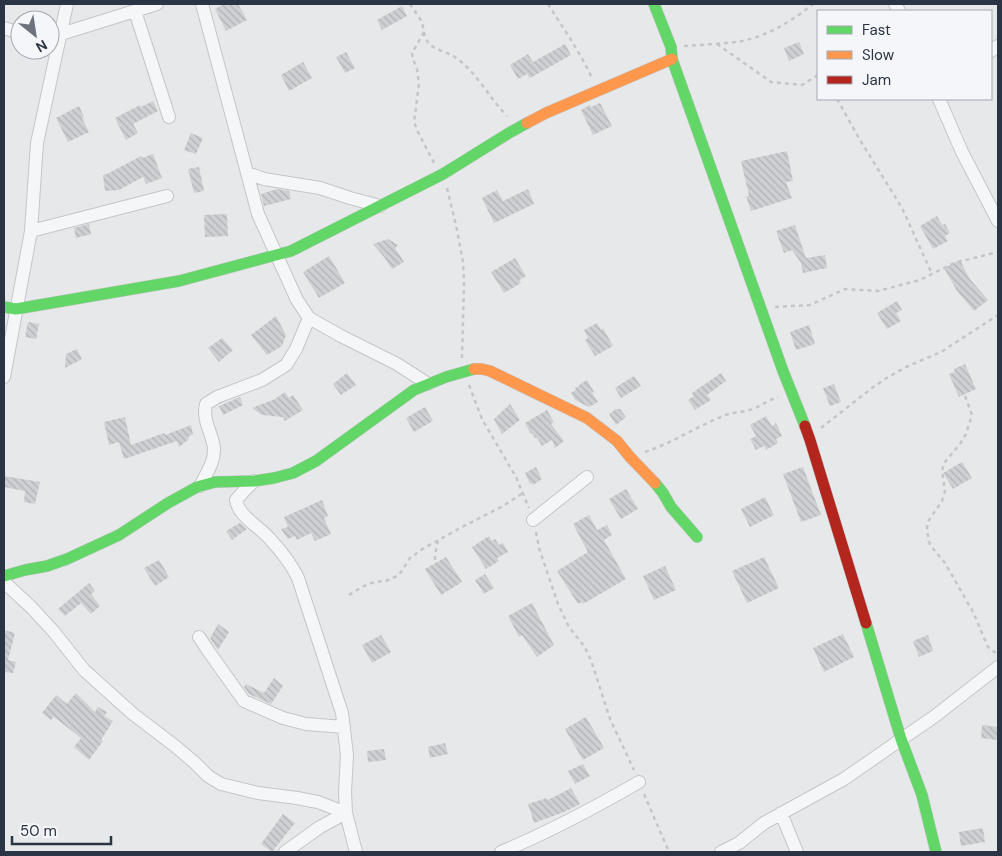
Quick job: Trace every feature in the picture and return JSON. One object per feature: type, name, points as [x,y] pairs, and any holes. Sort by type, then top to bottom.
[{"type":"street","points":[[60,24],[67,4]]},
{"type":"street","points":[[60,34],[157,4]]},
{"type":"street","points":[[202,4],[258,214],[296,300],[309,318],[397,364],[428,384]]},
{"type":"street","points":[[654,4],[671,47],[672,59],[809,438],[901,739],[922,795],[936,852]]},
{"type":"street","points":[[135,11],[169,117]]},
{"type":"street","points":[[10,308],[179,281],[291,251],[441,175],[546,113],[672,59]]},
{"type":"street","points":[[4,371],[10,308],[31,231],[37,143],[52,60]]},
{"type":"street","points":[[940,100],[962,152],[998,221]]},
{"type":"street","points":[[247,173],[264,179],[320,188],[380,206]]},
{"type":"street","points":[[31,231],[167,196]]},
{"type":"street","points":[[200,486],[213,460],[214,448],[204,412],[206,404],[217,397],[262,380],[286,365],[296,349],[309,318]]},
{"type":"street","points":[[4,576],[68,559],[119,535],[196,487],[215,482],[254,481],[293,473],[316,461],[414,390],[464,372],[478,369],[490,371],[587,418],[617,441],[630,457],[650,476],[697,537]]},
{"type":"street","points":[[533,520],[587,477]]},
{"type":"street","points":[[254,481],[236,500],[237,506],[268,537],[292,565],[334,684],[342,713],[347,755],[346,813],[356,852]]},
{"type":"street","points":[[4,582],[31,607],[84,670],[133,714],[175,746],[208,776],[221,784],[258,793],[318,802],[346,813]]},
{"type":"street","points":[[199,637],[244,701],[282,718],[306,724],[344,727]]},
{"type":"street","points":[[722,852],[738,843],[764,823],[844,779],[935,716],[998,667]]},
{"type":"street","points":[[501,852],[590,810],[639,782]]},
{"type":"street","points":[[286,852],[320,827],[346,813]]},
{"type":"street","points":[[781,813],[797,852]]},
{"type":"path","points":[[410,4],[422,22],[425,37],[433,48],[452,56],[465,66],[498,107],[508,117],[524,125]]},
{"type":"path","points":[[548,4],[587,67],[598,91]]},
{"type":"path","points":[[671,47],[737,42],[761,35],[781,25],[813,4]]},
{"type":"path","points":[[424,32],[412,53],[419,84],[414,122],[441,175]]},
{"type":"path","points":[[716,44],[771,82],[802,85],[817,76]]},
{"type":"path","points":[[838,100],[902,208],[932,274]]},
{"type":"path","points":[[761,308],[810,305],[845,289],[878,291],[920,280],[954,263],[998,252]]},
{"type":"path","points":[[809,438],[885,379],[906,367],[941,352],[998,315]]},
{"type":"path","points":[[965,396],[972,415],[966,434],[944,463],[942,471],[945,491],[942,501],[929,520],[927,527],[928,537],[930,545],[945,563],[973,612],[988,647],[998,655]]},
{"type":"path","points":[[630,457],[660,447],[724,415],[750,410],[773,399],[780,397],[797,406]]},
{"type":"path","points":[[349,595],[374,582],[386,581],[399,575],[410,558],[438,540],[523,494]]},
{"type":"path","points":[[435,560],[438,540]]},
{"type":"building","points":[[224,4],[238,4],[247,20],[226,31],[215,9]]},
{"type":"building","points":[[402,6],[407,16],[382,30],[377,20]]},
{"type":"building","points":[[799,42],[804,54],[789,61],[784,48]]},
{"type":"building","points":[[565,44],[571,55],[530,78],[527,74],[518,79],[510,65],[528,54],[533,62]]},
{"type":"building","points":[[346,52],[355,68],[345,73],[336,57]]},
{"type":"building","points":[[303,62],[312,78],[289,91],[281,75]]},
{"type":"building","points":[[153,101],[158,111],[133,124],[138,133],[126,140],[115,118],[140,105],[141,107]]},
{"type":"building","points":[[600,103],[612,126],[593,135],[581,110],[590,105],[591,107]]},
{"type":"building","points":[[79,106],[84,117],[82,118],[89,132],[68,142],[56,118]]},
{"type":"building","points":[[191,133],[203,138],[196,154],[184,150]]},
{"type":"building","points":[[787,151],[793,181],[786,182],[792,198],[751,211],[746,196],[749,196],[741,161]]},
{"type":"building","points":[[153,154],[162,178],[146,184],[143,177],[119,190],[105,191],[103,175],[141,156],[142,158]]},
{"type":"building","points":[[199,167],[204,191],[194,193],[188,169]]},
{"type":"building","points":[[277,189],[289,191],[291,199],[264,206],[261,194]]},
{"type":"building","points":[[528,189],[534,204],[494,223],[482,198],[497,190],[503,201]]},
{"type":"building","points":[[227,214],[228,236],[205,237],[204,215]]},
{"type":"building","points":[[937,216],[950,233],[945,236],[948,241],[933,249],[920,226]]},
{"type":"building","points":[[89,224],[91,234],[76,238],[74,228]]},
{"type":"building","points":[[795,225],[806,258],[825,255],[827,268],[803,273],[801,263],[792,250],[784,253],[776,231]]},
{"type":"building","points":[[388,239],[398,245],[395,248],[404,262],[392,269],[373,244]]},
{"type":"building","points":[[329,256],[345,283],[319,298],[303,272]]},
{"type":"building","points":[[515,258],[526,276],[519,280],[521,283],[504,293],[491,272]]},
{"type":"building","points":[[960,260],[969,278],[988,300],[974,311],[957,291],[944,268]]},
{"type":"building","points":[[897,301],[902,310],[896,313],[901,321],[887,329],[877,313]]},
{"type":"building","points":[[276,316],[286,335],[282,346],[267,355],[251,335]]},
{"type":"building","points":[[28,322],[39,324],[36,339],[25,337]]},
{"type":"building","points":[[597,323],[601,330],[603,328],[613,346],[595,356],[585,340],[588,338],[584,330]]},
{"type":"building","points":[[809,325],[815,344],[796,350],[790,332]]},
{"type":"building","points":[[222,338],[233,350],[219,362],[208,348]]},
{"type":"building","points":[[77,349],[82,359],[65,368],[66,354]]},
{"type":"building","points":[[965,364],[976,389],[959,397],[949,374],[955,372],[954,369]]},
{"type":"building","points":[[347,373],[356,385],[341,395],[333,384]]},
{"type":"building","points":[[721,373],[726,381],[707,395],[711,400],[695,410],[688,400],[694,396],[692,393]]},
{"type":"building","points":[[634,376],[641,386],[621,398],[615,388]]},
{"type":"building","points":[[587,380],[598,402],[589,407],[575,400],[571,393]]},
{"type":"building","points":[[834,384],[841,402],[830,406],[823,388]]},
{"type":"building","points":[[285,392],[289,398],[293,395],[303,410],[285,421],[283,417],[262,415],[252,408],[275,399]]},
{"type":"building","points":[[240,397],[243,405],[223,415],[219,406]]},
{"type":"building","points":[[510,404],[520,420],[502,434],[494,419]]},
{"type":"building","points":[[425,407],[433,421],[414,432],[406,418]]},
{"type":"building","points":[[616,409],[620,409],[626,417],[616,425],[609,414]]},
{"type":"building","points":[[547,410],[554,422],[551,424],[564,441],[555,448],[552,440],[542,446],[537,438],[531,434],[525,423]]},
{"type":"building","points":[[766,416],[772,426],[776,423],[782,436],[776,439],[778,443],[766,450],[764,446],[756,450],[750,439],[756,436],[750,425]]},
{"type":"building","points":[[125,417],[131,445],[191,425],[193,434],[179,447],[177,441],[124,459],[119,442],[109,445],[104,422]]},
{"type":"building","points":[[962,462],[972,478],[953,489],[943,473]]},
{"type":"building","points":[[536,467],[542,479],[533,485],[532,483],[530,484],[525,473]]},
{"type":"building","points":[[803,467],[821,515],[801,522],[783,474]]},
{"type":"building","points":[[4,476],[40,482],[35,504],[24,502],[25,491],[4,487]]},
{"type":"building","points":[[626,489],[638,509],[621,519],[609,499]]},
{"type":"building","points":[[765,497],[774,515],[750,527],[741,509]]},
{"type":"building","points":[[322,500],[328,516],[324,518],[331,534],[315,541],[311,533],[297,540],[295,536],[288,539],[281,529],[288,527],[284,517]]},
{"type":"building","points":[[589,515],[597,530],[607,525],[612,535],[604,540],[626,579],[583,604],[582,602],[578,604],[557,571],[588,552],[573,524]]},
{"type":"building","points":[[240,523],[247,529],[232,540],[226,531]]},
{"type":"building","points":[[489,536],[492,541],[495,539],[499,545],[503,543],[508,552],[497,558],[499,561],[486,569],[472,547]]},
{"type":"building","points":[[446,557],[462,582],[441,595],[425,569]]},
{"type":"building","points":[[764,557],[779,588],[747,603],[732,571]]},
{"type":"building","points":[[159,560],[169,577],[155,586],[144,568]]},
{"type":"building","points":[[665,566],[676,590],[654,600],[643,576]]},
{"type":"building","points":[[485,574],[494,588],[484,594],[475,580]]},
{"type":"building","points":[[89,583],[95,591],[91,594],[100,606],[91,614],[81,603],[65,616],[58,609]]},
{"type":"building","points":[[532,603],[554,645],[537,657],[522,635],[519,637],[508,616]]},
{"type":"building","points":[[218,624],[229,632],[218,650],[210,638]]},
{"type":"building","points":[[4,630],[15,633],[8,660],[16,662],[13,673],[4,672]]},
{"type":"building","points":[[843,634],[854,657],[824,672],[813,648]]},
{"type":"building","points":[[381,635],[391,652],[372,663],[362,645]]},
{"type":"building","points":[[928,635],[933,651],[919,657],[913,641]]},
{"type":"building","points":[[274,678],[283,686],[271,704],[249,694],[244,687],[246,684],[264,693]]},
{"type":"building","points":[[76,693],[95,712],[98,707],[107,712],[104,716],[113,721],[101,740],[103,741],[89,760],[74,747],[81,738],[54,717],[51,720],[42,713],[56,695],[67,704]]},
{"type":"building","points":[[586,717],[604,748],[583,760],[565,729]]},
{"type":"building","points":[[982,725],[998,727],[998,740],[981,738]]},
{"type":"building","points":[[445,743],[448,754],[430,758],[428,747]]},
{"type":"building","points":[[384,749],[386,760],[368,762],[367,751]]},
{"type":"building","points":[[583,764],[590,776],[575,784],[568,771]]},
{"type":"building","points":[[571,788],[580,804],[534,823],[528,804],[547,798],[548,800]]},
{"type":"building","points":[[283,814],[295,823],[272,852],[261,844]]},
{"type":"building","points":[[983,828],[985,842],[961,846],[959,832]]},
{"type":"traffic: fast","points":[[654,4],[671,47],[672,59],[783,371],[805,426]]},
{"type":"traffic: fast","points":[[4,307],[16,309],[179,281],[291,251],[443,174],[527,123]]},
{"type":"traffic: fast","points":[[4,576],[47,566],[67,559],[119,535],[168,503],[197,487],[215,482],[254,481],[293,473],[316,461],[414,390],[446,377],[474,369]]},
{"type":"traffic: fast","points":[[655,483],[671,507],[697,537]]},
{"type":"traffic: fast","points":[[866,623],[901,739],[922,795],[936,852]]},
{"type":"traffic: slow","points":[[527,123],[672,59]]},
{"type":"traffic: slow","points":[[474,369],[490,371],[587,418],[617,441],[655,483]]},
{"type":"traffic: jam","points":[[805,426],[866,623]]}]
